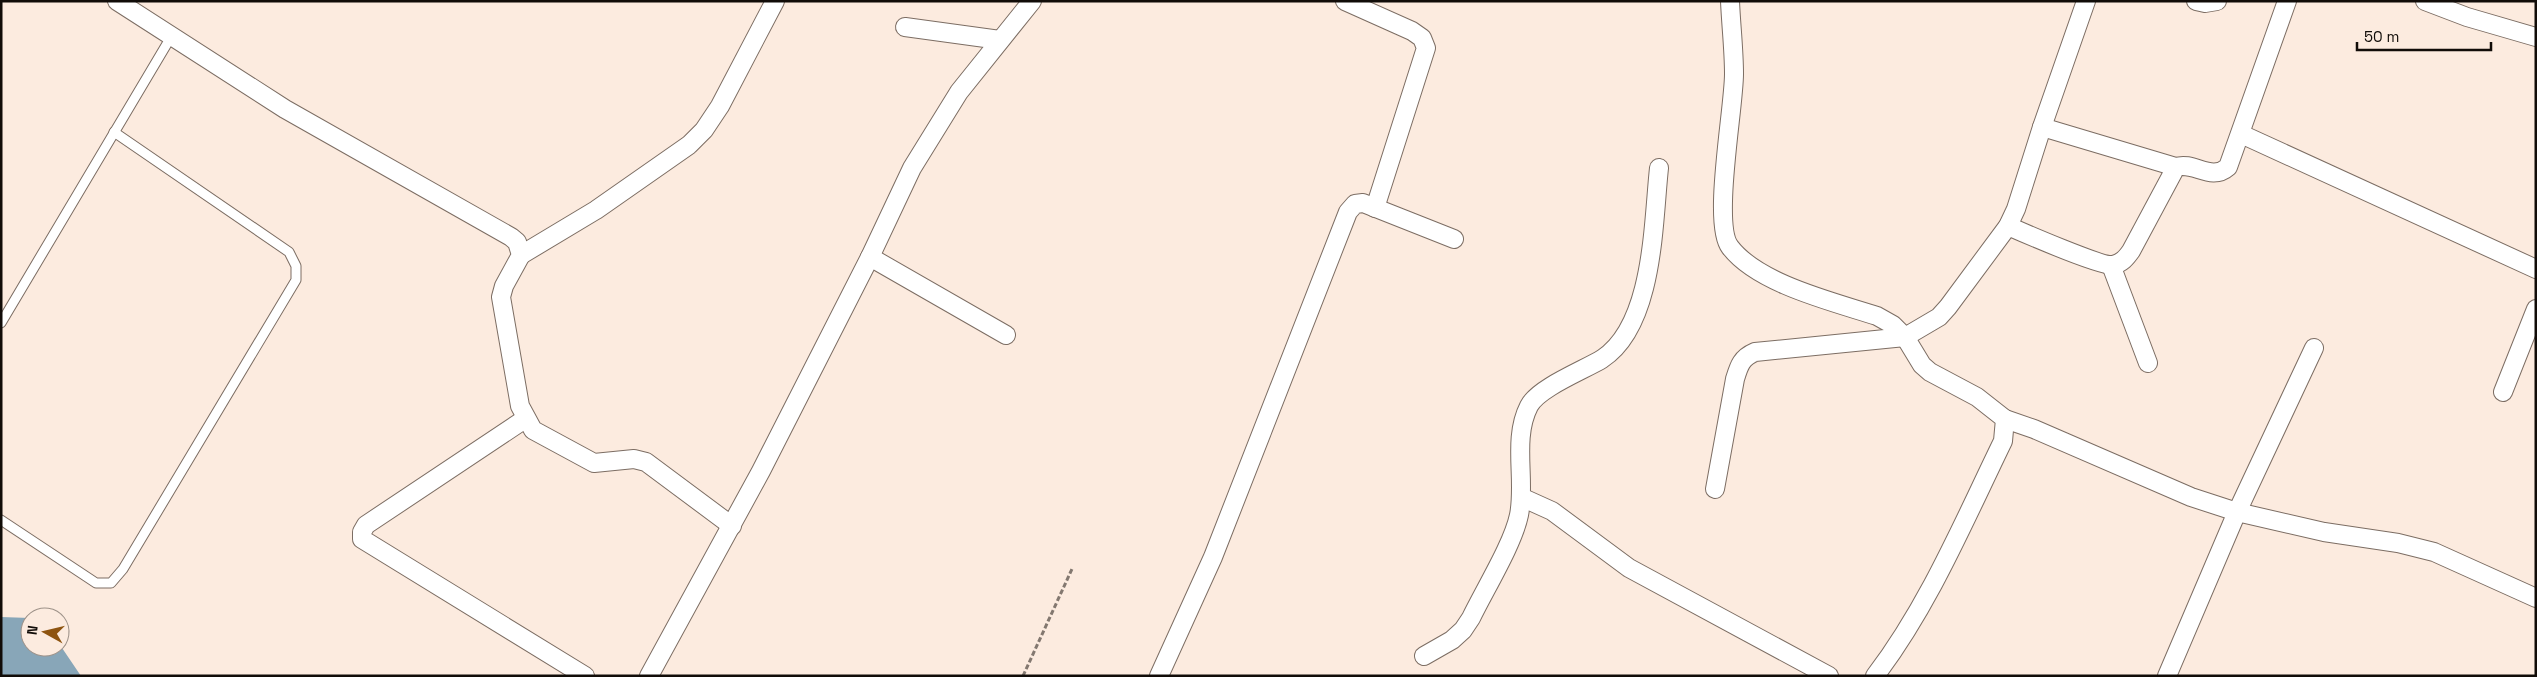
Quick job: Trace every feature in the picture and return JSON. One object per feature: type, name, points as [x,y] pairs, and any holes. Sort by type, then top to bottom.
[{"type":"street","points":[[117,1],[285,109],[511,237],[516,242],[521,255]]},
{"type":"street","points":[[732,526],[646,462],[634,459],[594,463],[533,430],[525,419],[520,406],[501,297],[504,286],[521,255],[596,210],[689,145],[704,130],[720,106],[775,1]]},
{"type":"street","points":[[649,676],[732,526],[870,257],[912,168],[959,92],[1032,1]]},
{"type":"street","points":[[1345,1],[1412,31],[1422,38],[1426,48],[1375,208]]},
{"type":"street","points":[[1730,1],[1734,75],[1725,187],[1724,234],[1729,246],[1741,259],[1772,279],[1877,316],[1893,325],[1905,337],[1922,365],[1930,372],[1977,397],[2005,419],[2034,429],[2191,497],[2237,512],[2324,532],[2398,543],[2434,552],[2536,598]]},
{"type":"street","points":[[1715,489],[1735,380],[1739,365],[1745,356],[1755,352],[1905,337],[1939,317],[1948,307],[2008,226],[2016,209],[2042,127],[2086,1]]},
{"type":"street","points":[[2196,1],[2205,3],[2217,1]]},
{"type":"street","points":[[2425,1],[2467,17],[2536,37]]},
{"type":"street","points":[[2042,127],[2176,167],[2182,165],[2214,174],[2222,172],[2228,167],[2241,134],[2281,3]]},
{"type":"street","points":[[905,27],[1000,40]]},
{"type":"street","points":[[2241,134],[2536,269]]},
{"type":"street","points":[[2008,226],[2095,262],[2111,266],[2122,261],[2131,251],[2176,167]]},
{"type":"street","points":[[1424,656],[1452,640],[1472,618],[1516,527],[1520,497],[1519,470],[1524,420],[1530,404],[1540,394],[1603,358],[1616,346],[1628,327],[1641,299],[1647,272],[1659,168]]},
{"type":"street","points":[[1159,676],[1213,557],[1343,224],[1355,204],[1363,202],[1454,239]]},
{"type":"street","points":[[870,257],[1006,335]]},
{"type":"street","points":[[2111,266],[2148,363]]},
{"type":"street","points":[[2503,392],[2536,309]]},
{"type":"street","points":[[2167,676],[2237,512],[2314,348]]},
{"type":"street","points":[[525,419],[366,525],[362,532],[362,539],[585,676]]},
{"type":"street","points":[[1875,676],[1910,627],[1926,597],[2003,441],[2005,419]]},
{"type":"street","points":[[1520,497],[1552,511],[1629,568],[1829,676]]},
{"type":"lane","points":[[1,323],[171,37]]},
{"type":"lane","points":[[1,520],[96,584],[111,583],[123,569],[296,280],[296,266],[289,252],[114,132]]},
{"type":"path","points":[[1023,676],[1072,569]]},
{"type":"water","points":[[1,617],[20,618],[20,657],[68,657],[81,676],[1,676]]}]
